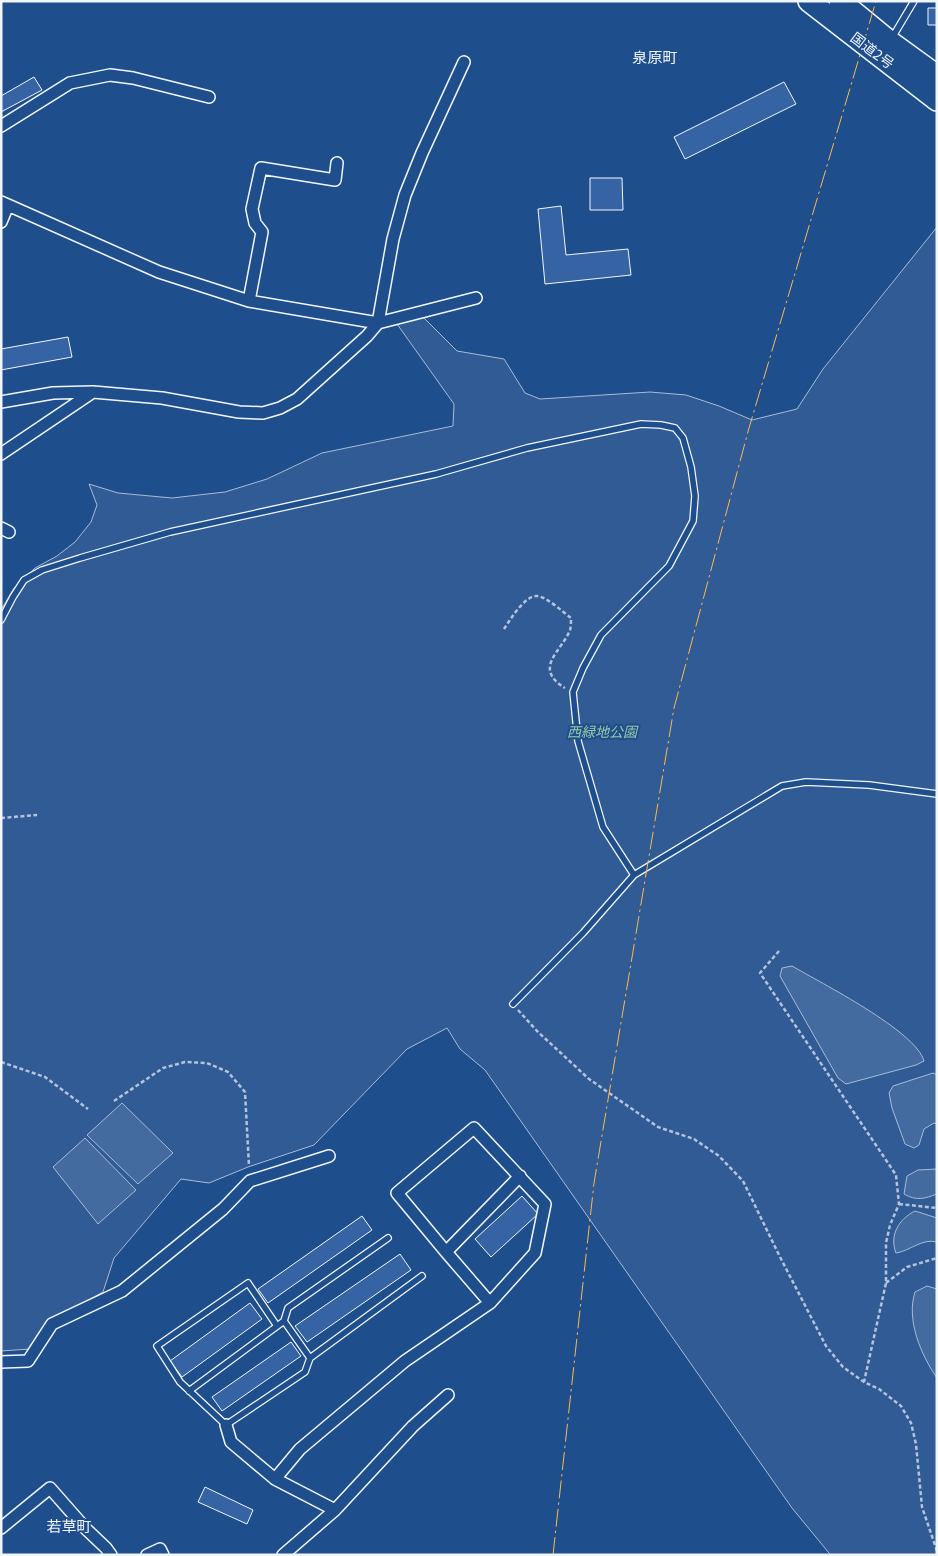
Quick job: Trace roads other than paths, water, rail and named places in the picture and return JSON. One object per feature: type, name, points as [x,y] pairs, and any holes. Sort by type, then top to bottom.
[{"type":"highway","name":"国道2号","points":[[809,1],[937,100]]},
{"type":"highway","name":"国道2号","points":[[840,1],[890,42],[937,76]]},
{"type":"street","points":[[1,402],[53,393],[93,392],[162,398],[239,412],[262,413],[280,408],[297,399],[367,336],[378,323],[394,239],[405,195],[464,62]]},
{"type":"street","points":[[1,126],[70,83],[110,76],[133,78],[209,97]]},
{"type":"street","points":[[249,301],[262,232],[255,223],[252,208],[262,168],[335,180],[337,163]]},
{"type":"street","points":[[1,222],[5,203],[158,272],[249,301],[378,323],[476,298]]},
{"type":"street","points":[[1,454],[93,392]]},
{"type":"street","points":[[275,1479],[300,1449],[405,1361],[490,1302],[536,1253],[545,1204],[474,1128],[397,1193],[490,1302]]},
{"type":"street","points":[[1,1362],[28,1361],[52,1324],[122,1291],[223,1209],[250,1181],[329,1156]]},
{"type":"street","points":[[446,1252],[520,1176]]},
{"type":"street","points":[[283,1555],[335,1510],[413,1426],[448,1395]]},
{"type":"street","points":[[226,1425],[231,1442],[275,1479],[335,1510]]},
{"type":"street","points":[[1,1528],[50,1488],[111,1555]]},
{"type":"street","points":[[147,1555],[160,1548],[163,1555]]},
{"type":"lane","points":[[890,42],[914,1]]},
{"type":"lane","points":[[1,620],[24,580],[42,570],[170,532],[436,474],[527,448],[640,424],[675,428],[683,438],[691,467],[694,521],[669,566],[601,635],[572,692],[578,741],[602,827],[634,875]]},
{"type":"lane","points":[[513,1004],[583,933],[634,875],[782,786],[806,782],[851,784],[937,794]]},
{"type":"lane","points":[[189,1391],[284,1321],[288,1308],[388,1238]]},
{"type":"lane","points":[[277,1326],[248,1283],[157,1346],[180,1382],[226,1425],[305,1372],[310,1358],[422,1276]]},
{"type":"lane","points":[[284,1321],[310,1358]]},
{"type":"district","name":"泉原町","points":[[655,56]]},
{"type":"district","name":"若草町","points":[[69,1525]]},
{"type":"park label","name":"西緑地公園","points":[[602,731]]}]
